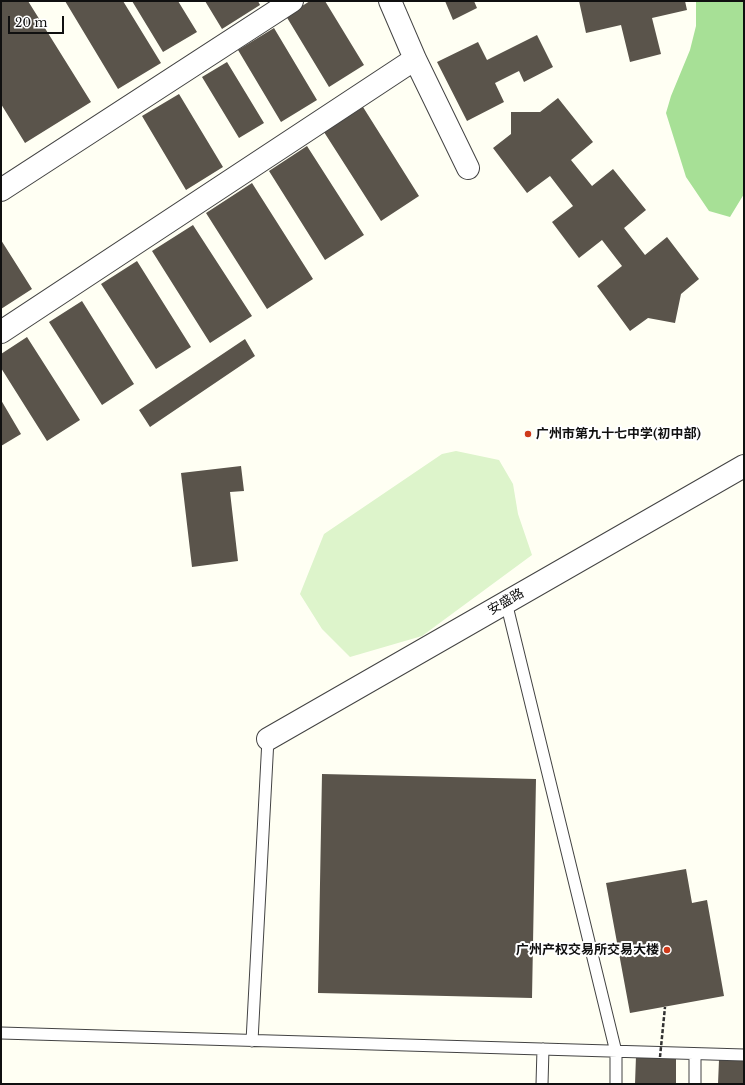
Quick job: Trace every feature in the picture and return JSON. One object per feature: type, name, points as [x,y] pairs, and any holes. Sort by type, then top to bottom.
[{"type":"street","points":[[1,190],[292,1]]},
{"type":"street","points":[[390,1],[415,59],[468,168]]},
{"type":"street","points":[[1,332],[415,59]]},
{"type":"street","name":"安盛路","points":[[268,739],[744,466]]},
{"type":"lane","points":[[506,602],[616,1052],[616,1084]]},
{"type":"lane","points":[[252,1041],[268,739]]},
{"type":"lane","points":[[1,1033],[744,1056]]},
{"type":"lane","points":[[542,1084],[543,1050]]},
{"type":"lane","points":[[695,1054],[695,1084]]},
{"type":"path","points":[[660,1057],[665,1007]]},
{"type":"green space","points":[[696,1],[744,1],[744,194],[730,217],[709,211],[686,177],[666,113],[671,96],[690,50],[696,26]]},
{"type":"green space","points":[[456,451],[499,460],[513,484],[518,514],[532,555],[422,636],[350,657],[322,629],[300,594],[324,534],[442,454]]},
{"type":"building","points":[[1,1],[28,1],[91,102],[25,143],[1,104]]},
{"type":"building","points":[[65,1],[123,1],[161,63],[118,89]]},
{"type":"building","points":[[132,1],[178,1],[197,32],[163,52]]},
{"type":"building","points":[[205,1],[258,1],[260,5],[222,29]]},
{"type":"building","points":[[310,1],[325,1],[364,65],[329,87],[286,16]]},
{"type":"building","points":[[445,1],[474,1],[477,8],[453,20]]},
{"type":"building","points":[[579,1],[685,1],[687,10],[652,18],[661,54],[630,62],[621,25],[586,33]]},
{"type":"building","points":[[274,28],[317,100],[281,122],[238,50]]},
{"type":"building","points":[[537,35],[553,67],[524,82],[519,71],[495,83],[504,102],[467,121],[437,62],[478,42],[487,60]]},
{"type":"building","points":[[227,62],[264,123],[239,138],[202,77]]},
{"type":"building","points":[[179,94],[223,167],[186,190],[142,116]]},
{"type":"building","points":[[558,98],[593,142],[571,160],[592,186],[613,169],[646,210],[624,228],[645,255],[667,237],[699,279],[681,294],[675,323],[648,318],[630,331],[597,286],[622,266],[602,240],[579,258],[552,222],[573,206],[550,176],[527,193],[493,148],[511,134],[511,112],[540,112]]},
{"type":"building","points":[[363,107],[419,196],[381,221],[324,132]]},
{"type":"building","points":[[307,146],[364,235],[325,260],[269,171]]},
{"type":"building","points":[[252,183],[313,279],[267,309],[206,213]]},
{"type":"building","points":[[193,225],[252,316],[210,343],[152,251]]},
{"type":"building","points":[[1,240],[32,289],[1,309]]},
{"type":"building","points":[[137,261],[191,347],[156,369],[101,284]]},
{"type":"building","points":[[82,301],[134,384],[102,405],[49,322]]},
{"type":"building","points":[[27,337],[80,420],[47,441],[1,368],[1,354]]},
{"type":"building","points":[[245,339],[255,356],[150,427],[139,410]]},
{"type":"building","points":[[1,400],[21,434],[1,446]]},
{"type":"building","points":[[241,466],[244,491],[230,492],[238,561],[192,567],[181,473]]},
{"type":"building","points":[[322,774],[536,779],[532,998],[318,993]]},
{"type":"building","name":"广州产权交易所交易大楼","points":[[686,869],[692,903],[707,900],[724,996],[630,1013],[606,883]]},
{"type":"building","points":[[636,1056],[676,1057],[676,1084],[635,1084]]},
{"type":"building","points":[[719,1060],[744,1060],[744,1084],[718,1084]]},
{"type":"place","name":"广州市第九十七中学(初中部)","points":[[528,434]]},
{"type":"place","name":"广州产权交易所交易大楼","points":[[667,950]]}]
